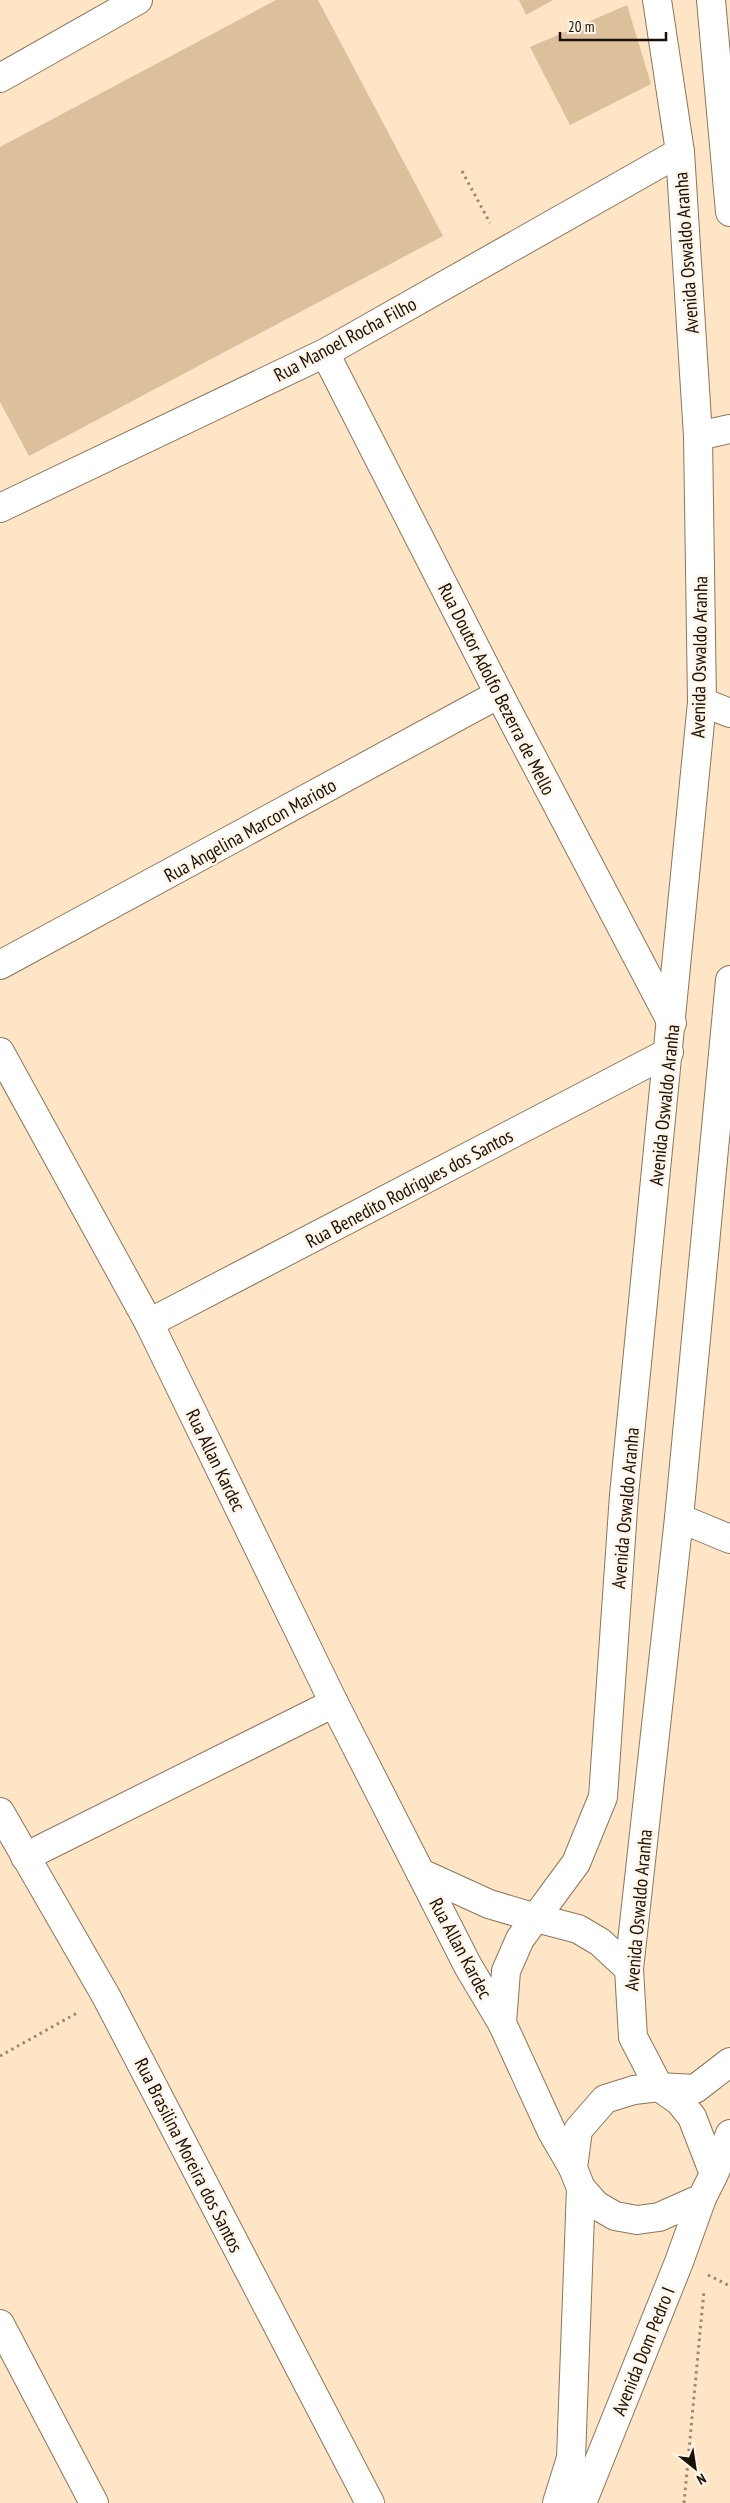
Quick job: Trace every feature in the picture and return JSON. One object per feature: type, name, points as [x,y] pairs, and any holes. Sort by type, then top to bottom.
[{"type":"street","points":[[0,78],[136,0]]},
{"type":"street","name":"Avenida Oswaldo Aranha","points":[[577,2178],[552,2132],[502,2023],[506,1971],[520,1939],[576,1863],[603,1797],[624,1495],[670,1052],[702,702],[698,436],[680,152],[657,0]]},
{"type":"street","points":[[711,0],[730,212]]},
{"type":"street","name":"Rua Manoel Rocha Filho","points":[[0,508],[325,352],[505,253],[680,152]]},
{"type":"street","name":"Rua Doutor Adolfo Bezerra de Mello","points":[[325,352],[499,694],[672,1023]]},
{"type":"street","points":[[698,436],[730,429]]},
{"type":"street","name":"Rua Angelina Marcon Marioto","points":[[0,966],[499,694]]},
{"type":"street","points":[[702,702],[730,713]]},
{"type":"street","name":"Avenida Oswaldo Aranha","points":[[659,2087],[633,2037],[629,1969],[722,1126],[730,980]]},
{"type":"street","name":"Rua Allan Kardec","points":[[0,1052],[149,1323],[334,1703],[468,1966],[502,2023]]},
{"type":"street","name":"Rua Benedito Rodrigues dos Santos","points":[[149,1323],[670,1052]]},
{"type":"street","points":[[679,1518],[730,1539]]},
{"type":"street","points":[[25,1857],[334,1703]]},
{"type":"street","name":"Rua Brasilina Moreira dos Santos","points":[[0,1812],[106,1996],[370,2503]]},
{"type":"street","name":"Rua Allan Kardec","points":[[421,1873],[489,1904],[578,1929],[600,1942],[629,1969]]},
{"type":"street","points":[[557,2503],[571,2458],[578,2130],[605,2099],[634,2090],[659,2087],[695,2089],[730,2062]]},
{"type":"street","points":[[659,2087],[679,2101],[692,2117],[714,2174]]},
{"type":"street","points":[[577,2178],[596,2205],[615,2216],[637,2220],[659,2217],[702,2198],[730,2134]]},
{"type":"street","name":"Avenida Dom Pedro I","points":[[582,2503],[679,2262],[702,2198]]},
{"type":"street","points":[[0,2324],[94,2503]]},
{"type":"path","points":[[462,171],[505,253]]},
{"type":"path","points":[[0,2056],[106,1996]]},
{"type":"path","points":[[705,2281],[705,2274],[730,2286]]},
{"type":"path","points":[[684,2503],[705,2288]]},
{"type":"shaded area","points":[[276,0],[318,0],[443,236],[29,456],[0,402],[0,147]]},
{"type":"shaded area","points":[[519,0],[553,0],[526,15]]},
{"type":"shaded area","points":[[627,5],[651,84],[570,125],[530,47]]}]
